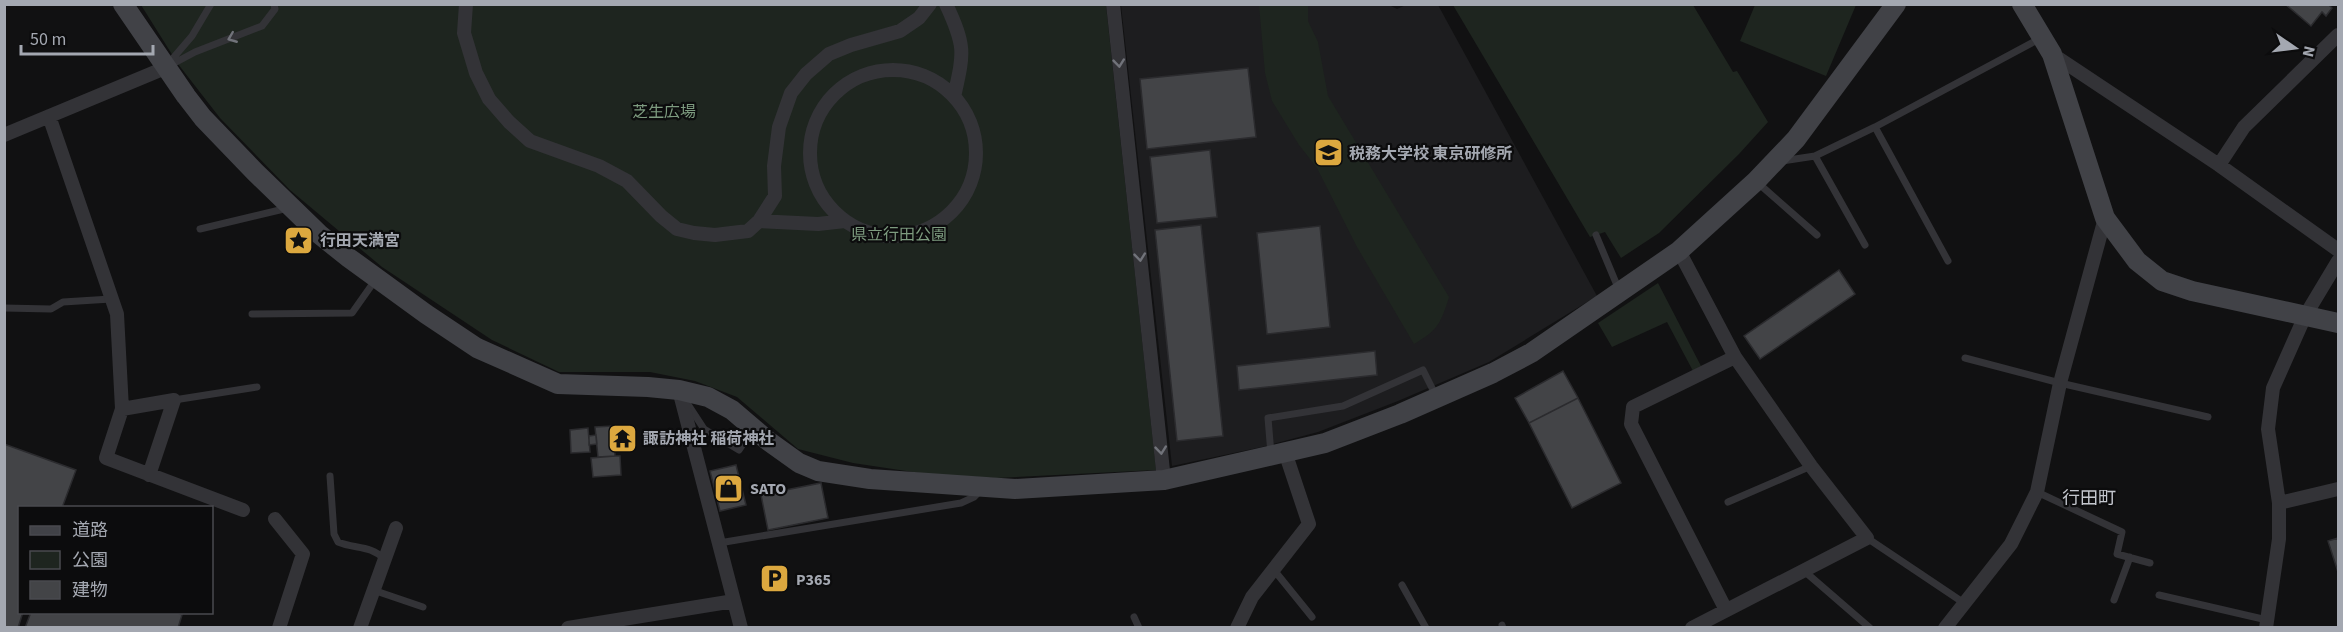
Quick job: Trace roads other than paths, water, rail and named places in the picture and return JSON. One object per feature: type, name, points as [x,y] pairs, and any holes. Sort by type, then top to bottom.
[{"type":"street","points":[[123,4],[165,68],[203,118],[319,234],[376,278],[477,348],[547,381],[573,385],[679,390],[719,402],[790,457],[818,471],[982,489],[1025,489],[1164,480],[1325,443],[1437,398],[1531,353],[1679,251],[1756,181],[1796,139],[1896,4]]},
{"type":"street","points":[[466,4],[464,33],[476,73],[489,99],[509,122],[530,141],[599,166],[627,181],[677,229],[694,234],[748,231],[759,221],[775,196],[774,166],[779,127],[790,93],[806,74],[829,54],[900,31],[919,18],[930,4]]},
{"type":"street","points":[[946,4],[960,36],[963,56],[954,97]]},
{"type":"street","points":[[1113,4],[1164,480]]},
{"type":"street","points":[[2022,4],[2047,46],[2105,218],[2137,261],[2162,281],[2192,291],[2338,323]]},
{"type":"street","points":[[2220,165],[2244,127],[2338,35]]},
{"type":"street","points":[[2047,46],[2220,165],[2338,250]]},
{"type":"street","points":[[4,135],[165,68]]},
{"type":"street","points":[[878,69],[910,71],[941,83],[954,97],[965,107],[975,137],[974,170],[962,200],[939,223],[908,235],[874,236],[845,221],[821,196],[810,167],[812,134],[824,104],[848,82],[878,69]]},
{"type":"street","points":[[49,116],[117,314],[122,409],[106,458],[243,510]]},
{"type":"street","points":[[1945,627],[2011,544],[2037,492],[2060,383],[2105,218]]},
{"type":"street","points":[[759,221],[818,224],[845,221]]},
{"type":"street","points":[[1679,251],[1735,357],[1811,466],[1867,538],[1692,627]]},
{"type":"street","points":[[2267,624],[2279,539],[2279,503],[2268,429],[2273,388],[2305,316],[2338,261]]},
{"type":"street","points":[[1726,610],[1632,424],[1633,406],[1735,357]]},
{"type":"street","points":[[679,390],[741,627]]},
{"type":"street","points":[[122,409],[174,400],[149,475]]},
{"type":"street","points":[[1237,627],[1252,597],[1309,524],[1278,454]]},
{"type":"street","points":[[2279,503],[2338,489]]},
{"type":"street","points":[[275,519],[303,554],[279,627]]},
{"type":"street","points":[[360,627],[396,528]]},
{"type":"street","points":[[568,627],[734,602]]},
{"type":"lane","points":[[165,68],[192,36],[211,4]]},
{"type":"lane","points":[[165,68],[195,52],[262,26],[275,9],[274,4]]},
{"type":"lane","points":[[1776,161],[1815,156],[2047,46]]},
{"type":"lane","points":[[1875,127],[1948,261]]},
{"type":"lane","points":[[1815,156],[1865,245]]},
{"type":"lane","points":[[1756,181],[1817,235]]},
{"type":"lane","points":[[200,229],[292,207]]},
{"type":"lane","points":[[1596,235],[1620,292]]},
{"type":"lane","points":[[252,314],[352,313],[376,278]]},
{"type":"lane","points":[[4,308],[51,309],[63,302],[111,299]]},
{"type":"lane","points":[[1965,358],[2060,383],[2208,417]]},
{"type":"lane","points":[[1278,454],[1268,418],[1342,406],[1423,370],[1437,398]]},
{"type":"lane","points":[[174,400],[257,387]]},
{"type":"lane","points":[[679,390],[704,429],[739,450],[754,428]]},
{"type":"lane","points":[[1728,502],[1811,466]]},
{"type":"lane","points":[[330,476],[334,534],[338,542],[377,551],[384,559]]},
{"type":"lane","points":[[719,543],[961,503],[974,497],[982,489]]},
{"type":"lane","points":[[2037,492],[2122,532],[2117,554],[2150,563]]},
{"type":"lane","points":[[1867,538],[1964,603]]},
{"type":"lane","points":[[2114,600],[2130,557]]},
{"type":"lane","points":[[1273,569],[1312,617]]},
{"type":"lane","points":[[1803,570],[1870,627]]},
{"type":"lane","points":[[1402,585],[1426,627]]},
{"type":"lane","points":[[373,590],[423,607]]},
{"type":"lane","points":[[2159,595],[2267,624]]},
{"type":"lane","points":[[1134,617],[1139,627]]},
{"type":"place","name":"税務大学校 東京研修所","points":[[1328,153]]},
{"type":"place","name":"行田天満宮","points":[[299,240]]},
{"type":"place","name":"諏訪神社 稲荷神社","points":[[622,438]]},
{"type":"place","name":"SATO","points":[[729,488]]},
{"type":"place","name":"P365","points":[[775,579]]},
{"type":"district","name":"行田町","points":[[2089,498]]},
{"type":"park label","name":"芝生広場","points":[[664,111]]},
{"type":"park label","name":"県立行田公園","points":[[899,234]]}]
